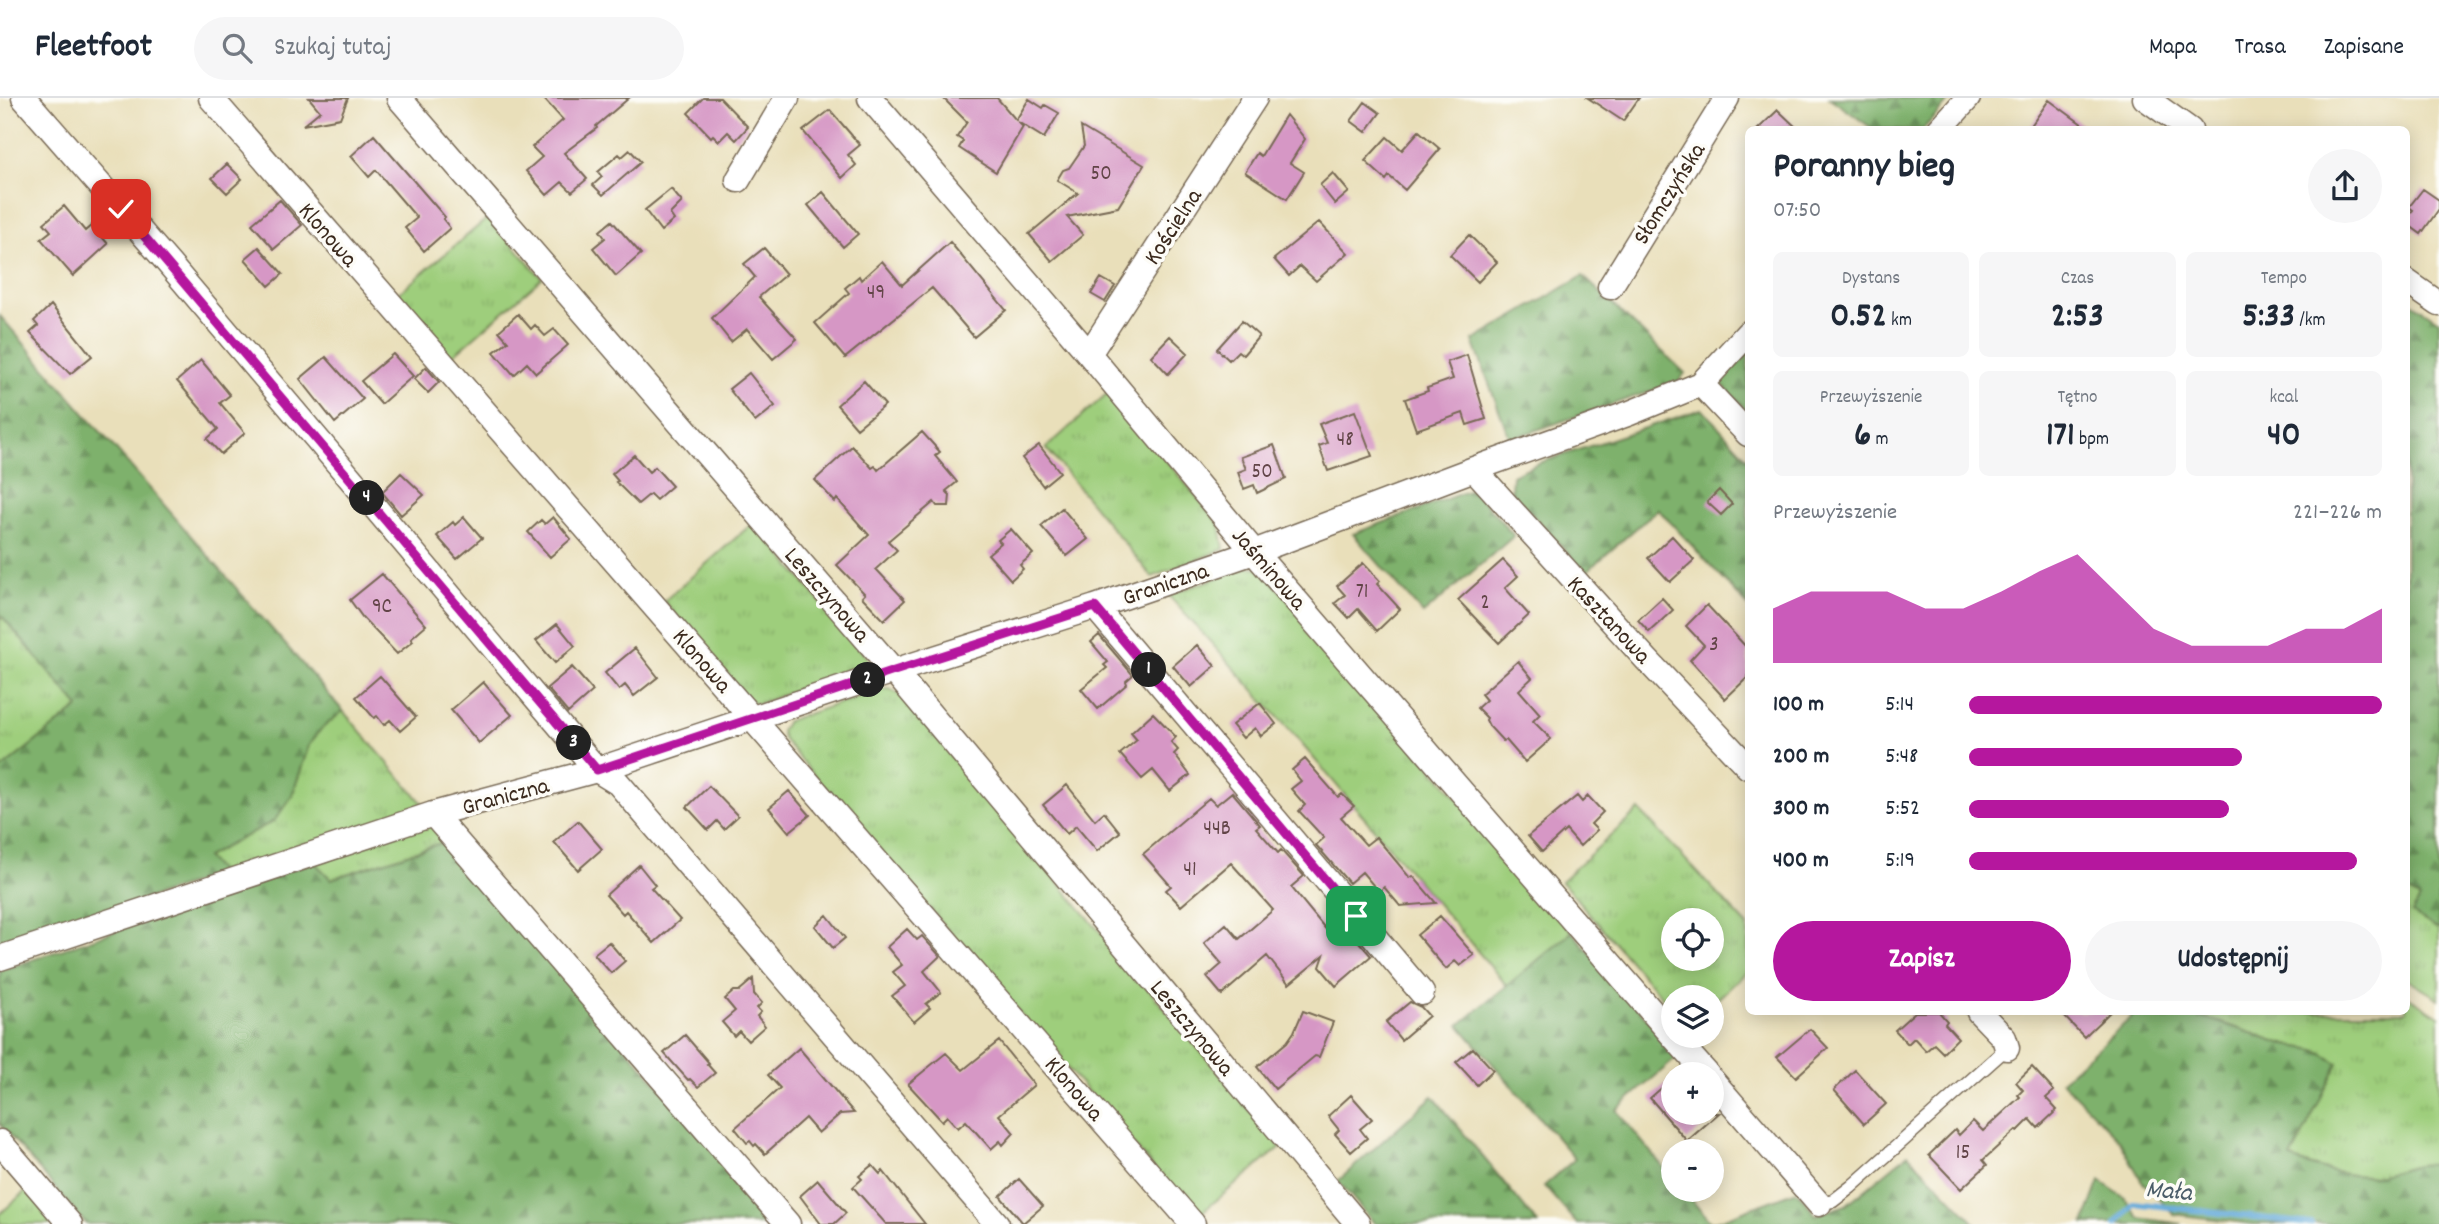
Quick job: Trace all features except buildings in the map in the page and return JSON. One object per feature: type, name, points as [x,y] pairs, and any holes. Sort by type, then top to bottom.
[{"type":"street","points":[[24,98],[170,265],[597,770],[618,783],[996,1224]]},
{"type":"street","name":"Klonowa","points":[[211,98],[1193,1224]]},
{"type":"street","name":"Leszczynowa","points":[[399,98],[894,671],[1358,1224]]},
{"type":"street","points":[[738,180],[787,98]]},
{"type":"street","name":"Jaśminowa","points":[[870,98],[1254,552],[1661,1022]]},
{"type":"street","name":"Kościelna","points":[[1089,354],[1255,98]]},
{"type":"street","name":"Słomczyńska","points":[[1609,287],[1727,98]]},
{"type":"street","points":[[1942,126],[1968,98]]},
{"type":"street","points":[[2145,98],[2184,126]]},
{"type":"street","points":[[2410,284],[2439,304]]},
{"type":"street","name":"Graniczna","points":[[0,958],[433,814],[597,770],[1095,607],[1254,552],[1474,469],[1630,414],[1701,384],[1745,336]]},
{"type":"street","points":[[1701,384],[1745,431]]},
{"type":"street","name":"Kasztanowa","points":[[1474,469],[1745,764]]},
{"type":"street","points":[[1095,607],[1422,993]]},
{"type":"street","name":"Graniczna","points":[[433,814],[788,1224]]},
{"type":"street","points":[[1982,1015],[2004,1038],[2007,1048]]},
{"type":"street","name":"Jaśminowa","points":[[1684,1048],[1696,1062]]},
{"type":"street","points":[[1724,1094],[1819,1204]]},
{"type":"street","points":[[0,1142],[70,1224]]},
{"type":"lane","points":[[1819,1204],[1833,1201],[1851,1187],[2007,1048]]},
{"type":"green space","points":[[1830,98],[1952,98],[1926,126],[1869,126]]},
{"type":"green space","points":[[489,217],[542,278],[449,359],[394,297]]},
{"type":"green space","points":[[1583,276],[1685,373],[1678,382],[1510,439],[1473,341]]},
{"type":"green space","points":[[2410,302],[2439,321],[2439,930],[2412,913],[2420,899],[2410,893]]},
{"type":"green space","points":[[0,316],[343,711],[321,729],[309,745],[292,796],[274,821],[206,857],[221,874],[0,948],[0,770],[79,707],[0,614]]},
{"type":"green space","points":[[1745,355],[1745,409],[1720,382]]},
{"type":"green space","points":[[1109,392],[1220,525],[1224,549],[1152,577],[1046,448]]},
{"type":"green space","points":[[1702,409],[1745,456],[1745,603],[1658,509],[1586,572],[1511,492],[1512,475],[1539,463]]},
{"type":"green space","points":[[1473,489],[1514,536],[1423,614],[1353,534]]},
{"type":"green space","points":[[754,522],[868,659],[865,664],[758,704],[748,700],[664,601]]},
{"type":"green space","points":[[1248,567],[1261,568],[1572,932],[1508,987],[1294,735],[1168,595]]},
{"type":"green space","points":[[0,614],[79,707],[0,770]]},
{"type":"green space","points":[[889,689],[901,695],[1281,1147],[1196,1217],[783,739],[781,731],[787,721],[878,690]]},
{"type":"green space","points":[[343,711],[425,806],[221,874],[206,857],[274,821],[292,796],[309,745],[321,729]]},
{"type":"green space","points":[[1639,810],[1745,923],[1745,974],[1724,993],[1724,985],[1661,985],[1661,996],[1561,881]]},
{"type":"green space","points":[[432,822],[447,841],[331,879],[314,862]]},
{"type":"green space","points":[[447,841],[779,1224],[86,1224],[0,1124],[0,971],[314,862],[331,879]]},
{"type":"green space","points":[[2410,893],[2420,899],[2413,913],[2439,930],[2439,999],[2410,981]]},
{"type":"green space","points":[[1572,932],[1661,1035],[1661,1048],[1672,1048],[1679,1056],[1672,1062],[1661,1062],[1661,1071],[1616,1110],[1661,1164],[1661,1202],[1693,1202],[1711,1223],[1797,1191],[1816,1215],[1846,1205],[1908,1154],[1976,1224],[1577,1224],[1544,1186],[1575,1159],[1459,1025]]},
{"type":"green space","points":[[2410,998],[2439,1016],[2439,1167],[2413,1166],[2379,1175],[2360,1176],[2291,1159],[2315,1050],[2287,1045],[2203,1017],[2410,1015]]},
{"type":"green space","points":[[2130,1015],[2204,1015],[2203,1017],[2287,1045],[2315,1050],[2338,1063],[2291,1159],[2330,1171],[2360,1176],[2379,1175],[2413,1166],[2439,1167],[2439,1224],[2253,1224],[2174,1214],[2141,1180],[2119,1139],[2061,1081],[2132,1017]]},
{"type":"green space","points":[[1433,1096],[1538,1224],[1375,1224],[1338,1181]]},
{"type":"green space","points":[[2100,1181],[2125,1198],[2139,1218],[2182,1224],[2084,1224]]},
{"type":"green space","points":[[28,1189],[57,1224],[0,1224],[0,1214]]},
{"type":"waterway","name":"Mała","points":[[2116,1224],[2134,1203],[2311,1224]]},
{"type":"route","points":[[121,209],[597,770],[1095,607],[1356,916]]}]
